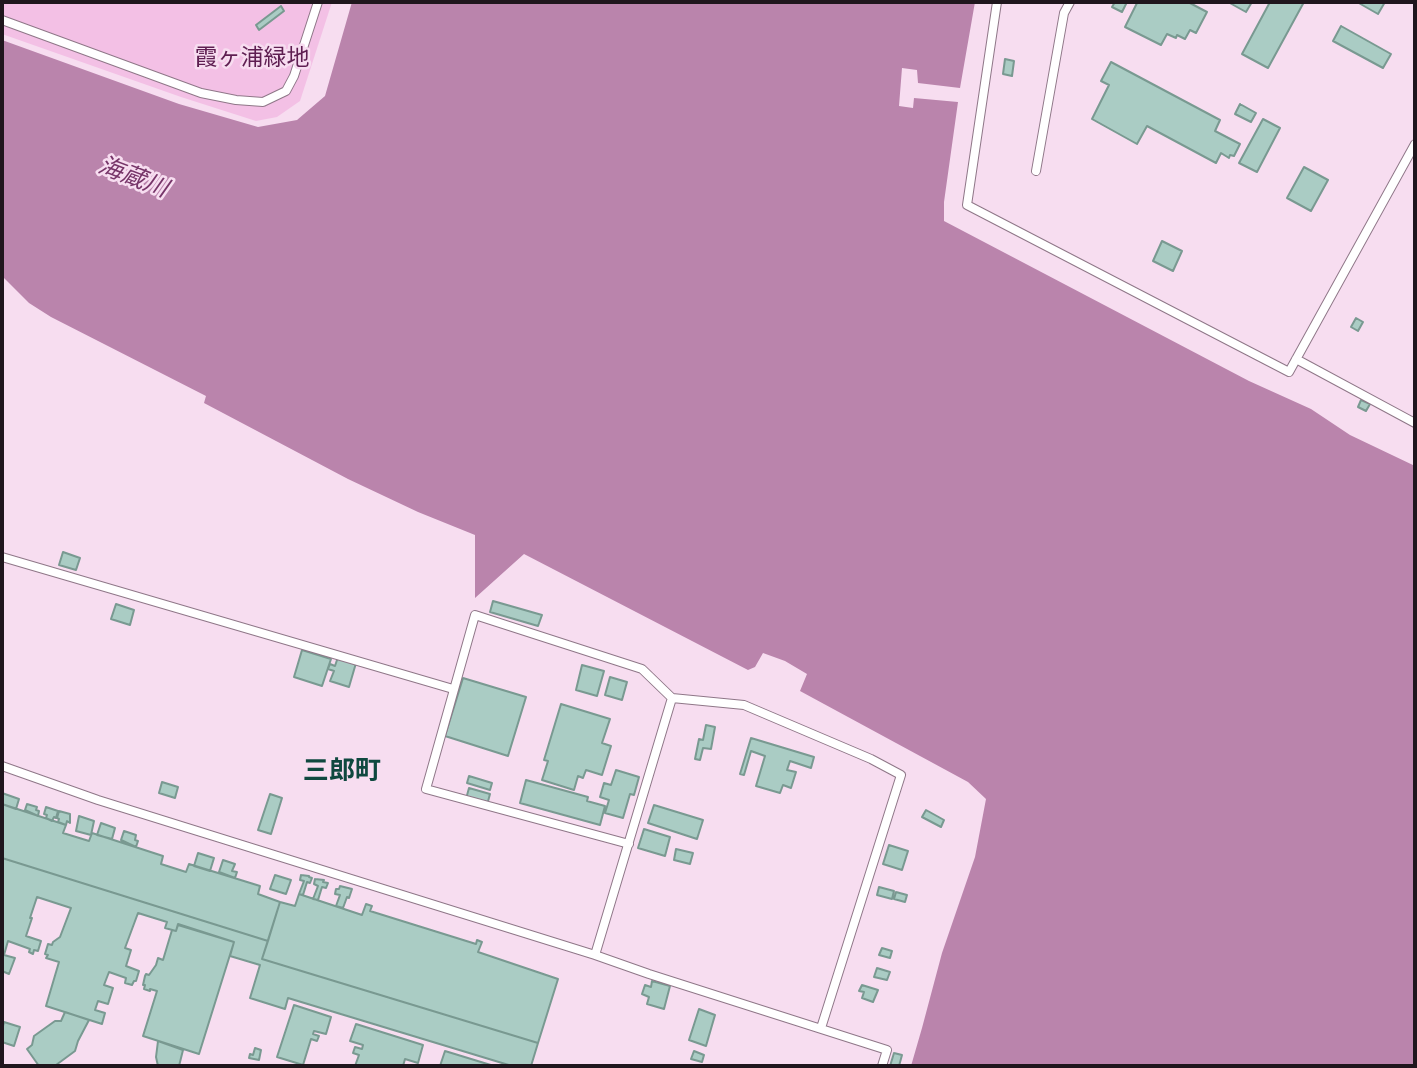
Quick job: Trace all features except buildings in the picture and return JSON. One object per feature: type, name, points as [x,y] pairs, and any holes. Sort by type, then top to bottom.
[{"type":"lane","points":[[2,20],[201,93],[263,102],[286,91],[295,76],[318,2]]},
{"type":"lane","points":[[997,2],[967,205],[1289,372],[1415,144]]},
{"type":"lane","points":[[1036,171],[1064,13],[1070,2]]},
{"type":"lane","points":[[1296,359],[1415,423]]},
{"type":"lane","points":[[2,557],[453,689]]},
{"type":"lane","points":[[629,844],[426,789],[475,615],[642,669],[672,698],[744,705],[871,759],[901,775],[821,1028]]},
{"type":"lane","points":[[595,955],[672,698]]},
{"type":"lane","points":[[2,766],[98,800],[887,1049],[882,1066]]},
{"type":"green space","name":"霞ヶ浦緑地","points":[[2,2],[332,2],[300,101],[277,117],[256,121],[2,34]]},
{"type":"water","name":"海蔵川","points":[[352,2],[975,2],[960,88],[918,83],[917,70],[902,68],[899,106],[913,108],[914,98],[958,102],[944,202],[944,221],[1249,381],[1311,409],[1350,435],[1415,466],[1415,1066],[911,1066],[942,953],[975,857],[986,799],[968,782],[800,691],[807,674],[785,661],[763,653],[755,667],[748,670],[524,554],[475,598],[475,535],[348,479],[204,403],[206,396],[51,317],[29,303],[2,276],[2,40],[179,104],[258,127],[297,120],[325,96]]},
{"type":"district","name":"三郎町","points":[[342,772]]}]
